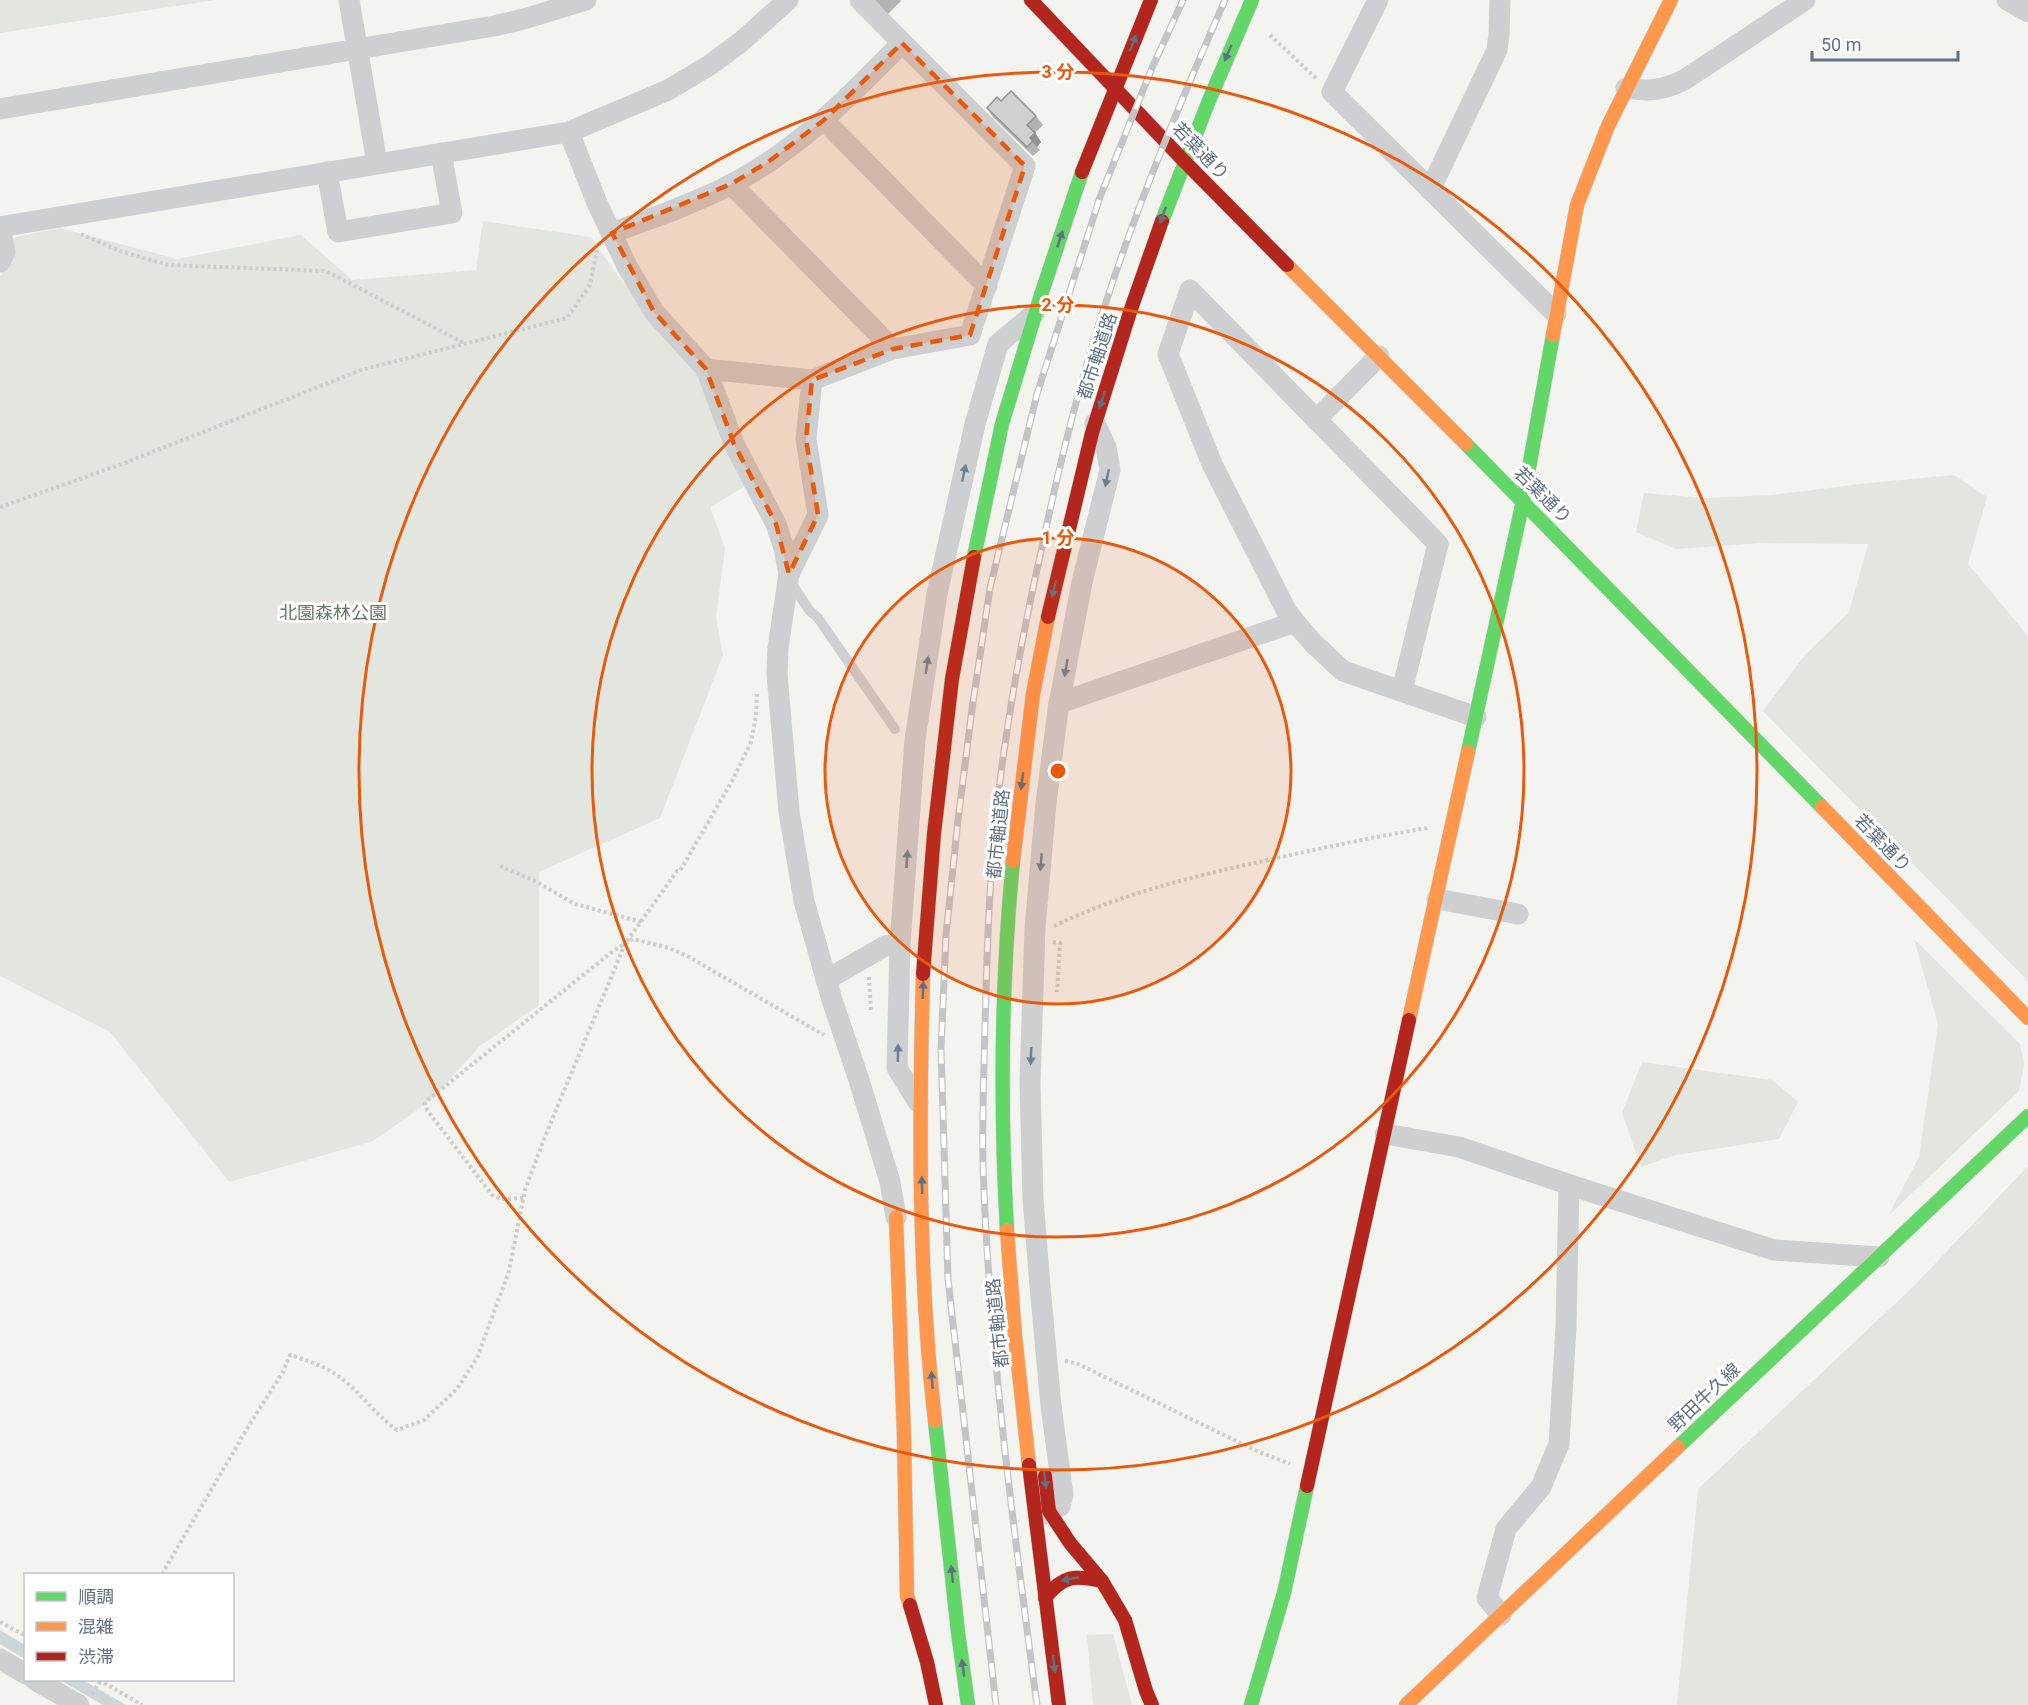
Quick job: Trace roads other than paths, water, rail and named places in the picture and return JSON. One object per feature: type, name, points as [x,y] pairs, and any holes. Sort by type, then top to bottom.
[{"type":"main road","name":"若葉通り","points":[[1031,0],[1184,160],[1523,501],[2028,1018]]},
{"type":"main road","points":[[968,1705],[958,1632],[930,1359],[923,1264],[920,1106],[923,967],[934,834],[952,679],[974,556],[1002,424],[1084,165],[1151,0]]},
{"type":"main road","name":"都市軸道路","points":[[1059,1705],[1046,1598],[1043,1515],[1013,1318],[1007,1226],[1002,1108],[1006,965],[1018,810],[1035,679],[1095,423],[1144,268],[1184,160],[1252,0]]},
{"type":"main road","points":[[1251,1705],[1284,1593],[1437,899],[1523,501],[1577,204],[1589,169],[1626,88],[1671,0]]},
{"type":"main road","name":"野田牛久線","points":[[1406,1705],[2028,1116]]},
{"type":"main road","points":[[896,1217],[907,1596],[927,1662],[936,1705]]},
{"type":"main road","points":[[1019,1362],[1037,1411]]},
{"type":"main road","points":[[1044,1467],[1043,1515],[1071,1543],[1102,1581],[1125,1620],[1152,1705]]},
{"type":"main road","points":[[1046,1598],[1054,1584],[1067,1578],[1083,1577],[1102,1581]]},
{"type":"street","points":[[349,0],[377,163]]},
{"type":"street","points":[[0,109],[524,20],[586,0]]},
{"type":"street","points":[[0,262],[5,252],[1,223],[71,215],[569,132],[668,90],[710,65],[741,42],[788,0]]},
{"type":"street","points":[[706,369],[812,380],[893,350],[970,335],[1025,166],[860,0]]},
{"type":"street","points":[[1378,0],[1332,92],[1556,314]]},
{"type":"street","points":[[1430,190],[1497,50],[1500,0]]},
{"type":"street","points":[[1626,88],[1654,91],[1670,87],[1806,0]]},
{"type":"street","points":[[2007,0],[2028,12]]},
{"type":"street","points":[[605,238],[731,184],[768,162],[824,120],[902,42]]},
{"type":"street","points":[[824,120],[987,286]]},
{"type":"street","points":[[569,132],[597,203],[605,238],[627,266],[654,312],[706,369],[734,444],[776,524],[784,548],[788,576],[778,648],[777,674],[789,812],[804,901],[826,980],[860,1080],[890,1182],[896,1217]]},
{"type":"street","points":[[327,172],[338,232],[452,213],[441,153]]},
{"type":"street","points":[[731,184],[893,350]]},
{"type":"street","points":[[1402,692],[1438,544],[1190,290],[1168,354],[1212,464],[1287,612],[1313,643],[1343,671],[1402,692],[1476,717]]},
{"type":"street","points":[[920,1106],[897,1068],[900,944],[915,740],[937,594],[975,424],[998,344],[1037,311]]},
{"type":"street","points":[[1316,420],[1379,356]]},
{"type":"street","points":[[788,576],[818,515],[806,439],[812,380]]},
{"type":"street","points":[[1043,1515],[1060,1506],[1063,1494],[1040,1295],[1033,1199],[1030,1082],[1035,928],[1046,803],[1059,703],[1082,582],[1110,470],[1106,447],[1095,423]]},
{"type":"street","points":[[1059,703],[1295,622]]},
{"type":"street","points":[[1437,899],[1518,914]]},
{"type":"street","points":[[826,980],[885,946],[900,944]]},
{"type":"street","points":[[1385,1134],[1459,1147],[1569,1185],[1774,1250],[1879,1257]]},
{"type":"street","points":[[1501,1615],[1487,1598],[1506,1529],[1541,1487],[1559,1444],[1566,1327],[1569,1185]]},
{"type":"street","points":[[1013,1318],[1025,1311],[1040,1295]]},
{"type":"street","points":[[0,1659],[24,1673]]},
{"type":"street","points":[[37,1681],[79,1705]]},
{"type":"lane","points":[[788,576],[895,729]]},
{"type":"railway","points":[[996,1705],[948,1279],[941,1049],[946,935],[958,820],[990,588],[1037,394],[1100,197],[1152,68],[1183,0]]},
{"type":"railway","points":[[1037,1705],[1003,1435],[986,1233],[983,1165],[984,1077],[989,919],[996,815],[1015,680],[1028,613],[1056,483],[1080,387],[1135,219],[1225,0]]},
{"type":"park label","name":"北園森林公園","points":[[333,612]]}]
